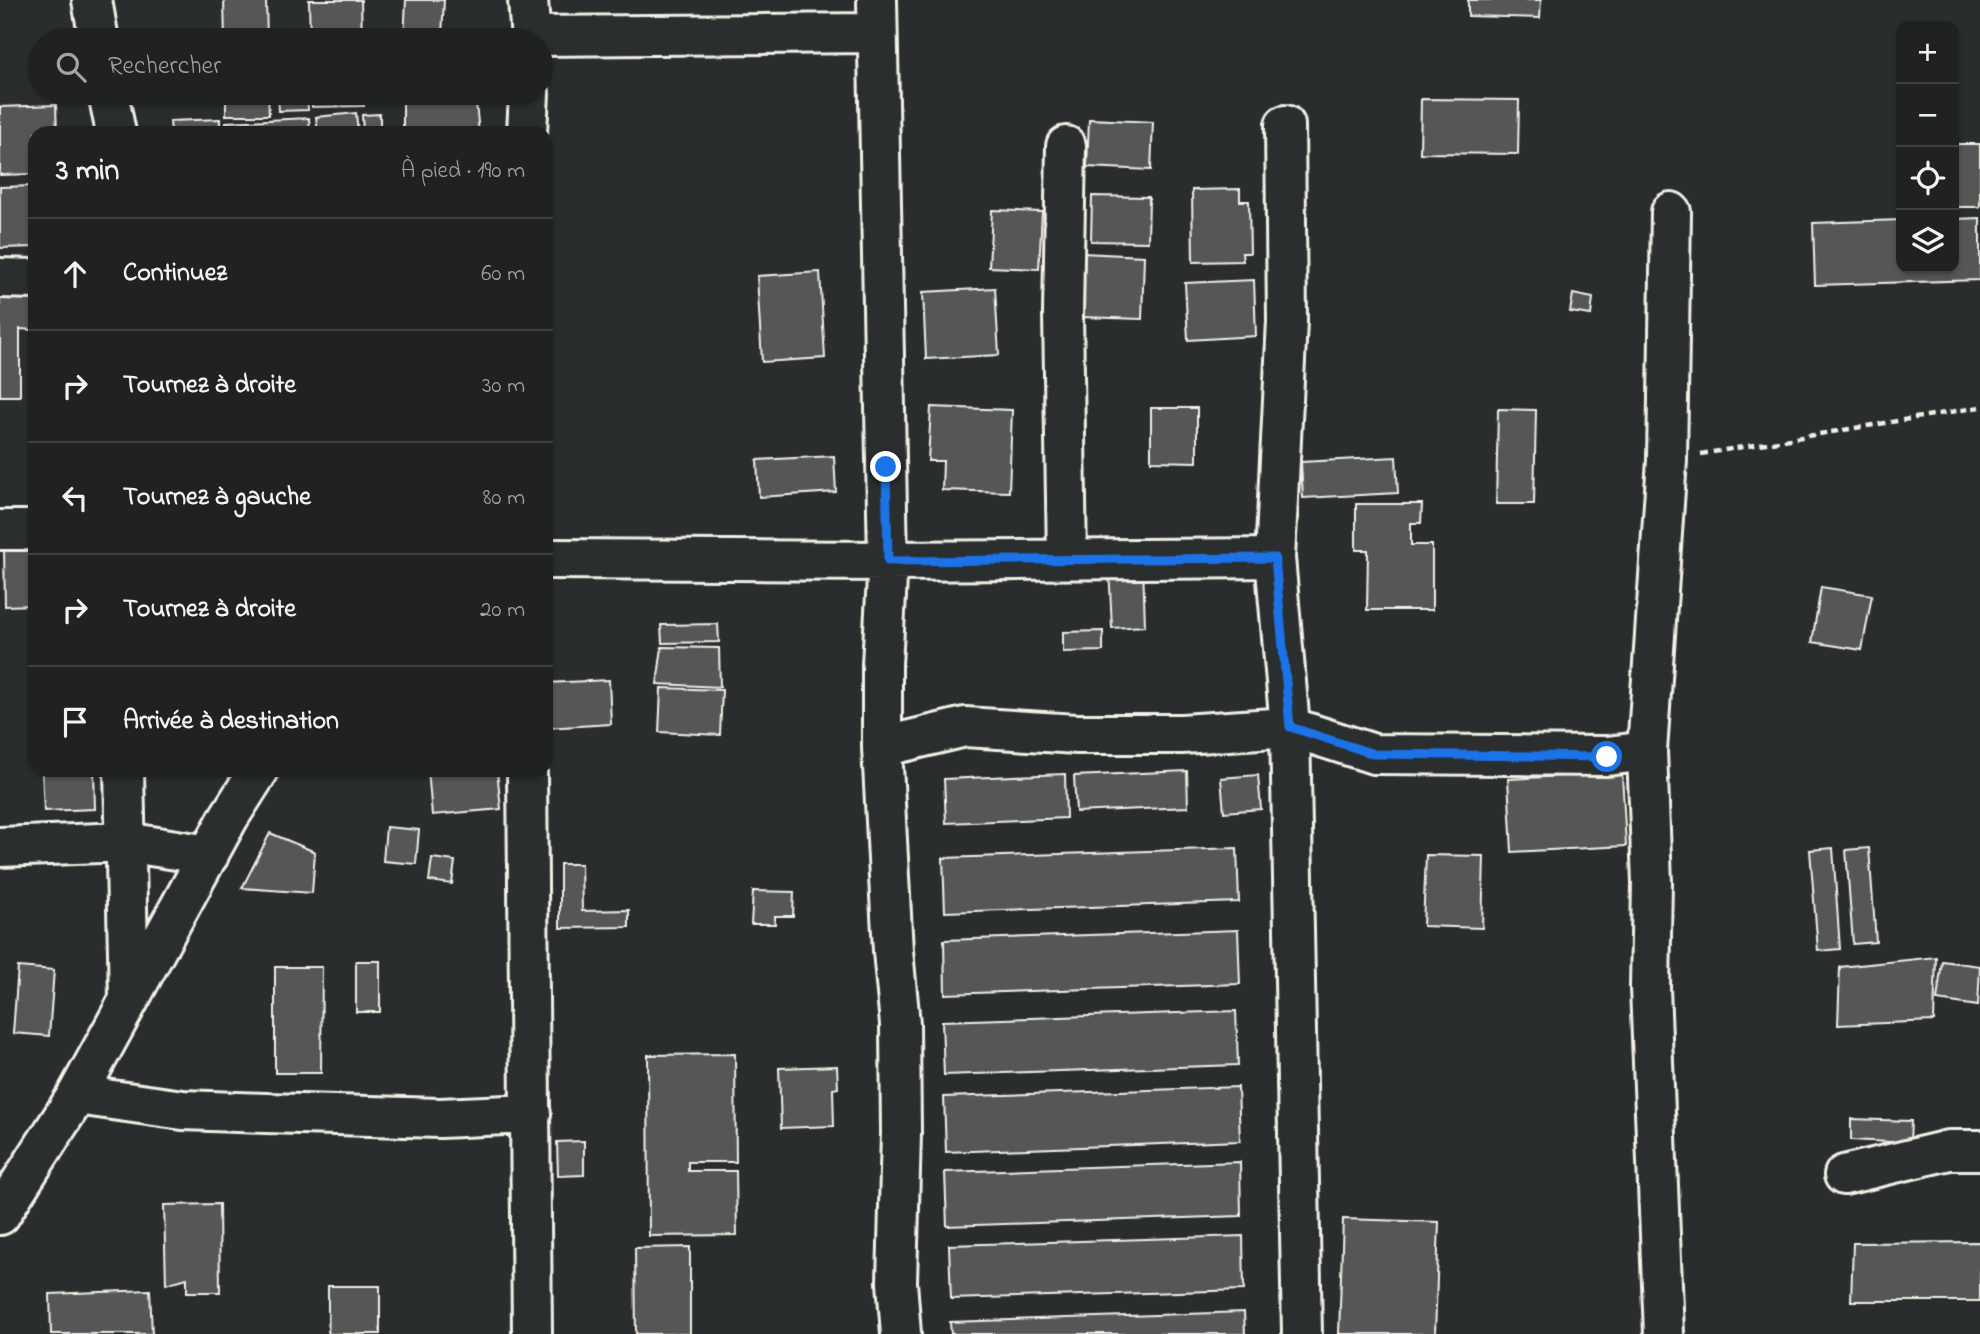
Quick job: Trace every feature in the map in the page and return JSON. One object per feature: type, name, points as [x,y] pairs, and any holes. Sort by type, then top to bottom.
[{"type":"street","points":[[99,28],[100,1]]},
{"type":"street","points":[[530,25],[877,16],[888,561],[882,664],[882,747],[893,951],[901,1024],[897,1282],[901,1334]]},
{"type":"street","points":[[110,105],[115,126]]},
{"type":"street","points":[[527,126],[528,105]]},
{"type":"street","points":[[1285,125],[1287,321],[1275,558],[1290,727],[1302,1334]]},
{"type":"street","points":[[1066,146],[1063,314],[1067,559]]},
{"type":"street","points":[[1664,1334],[1650,988],[1652,883],[1647,751],[1667,460],[1671,212]]},
{"type":"street","points":[[0,278],[28,279]]},
{"type":"street","points":[[0,530],[28,530]]},
{"type":"street","points":[[553,559],[888,561],[1275,558]]},
{"type":"street","points":[[882,747],[965,727],[1077,734],[1182,734],[1290,727],[1374,754],[1607,757],[1647,751]]},
{"type":"street","points":[[124,777],[129,1000]]},
{"type":"street","points":[[0,1215],[76,1095],[229,817],[255,777]]},
{"type":"street","points":[[527,777],[532,1334]]},
{"type":"street","points":[[0,847],[125,842],[209,855]]},
{"type":"street","points":[[76,1095],[183,1110],[252,1113],[440,1118],[531,1114]]},
{"type":"street","points":[[1844,1175],[1949,1150],[1980,1150]]},
{"type":"path","points":[[1667,460],[1980,407]]},
{"type":"building","points":[[224,0],[266,0],[267,28],[225,28]]},
{"type":"building","points":[[309,0],[361,0],[362,28],[310,28]]},
{"type":"building","points":[[406,0],[444,0],[442,28],[405,28]]},
{"type":"building","points":[[1468,0],[1541,0],[1540,18],[1468,16]]},
{"type":"building","points":[[1421,99],[1519,100],[1518,154],[1420,153]]},
{"type":"building","points":[[56,105],[57,126],[28,126],[28,174],[0,175],[0,107]]},
{"type":"building","points":[[226,105],[269,105],[269,115],[226,115]]},
{"type":"building","points":[[279,105],[308,105],[308,110],[279,111]]},
{"type":"building","points":[[312,105],[364,106],[312,107]]},
{"type":"building","points":[[403,105],[476,105],[478,126],[403,126]]},
{"type":"building","points":[[356,113],[357,126],[317,126],[316,117]]},
{"type":"building","points":[[380,114],[380,126],[363,126],[362,115]]},
{"type":"building","points":[[309,118],[310,126],[226,126],[226,122]]},
{"type":"building","points":[[220,119],[220,126],[170,126],[170,121]]},
{"type":"building","points":[[1089,119],[1153,122],[1151,170],[1087,167]]},
{"type":"building","points":[[1959,144],[1980,144],[1980,207],[1959,207]]},
{"type":"building","points":[[28,186],[28,247],[0,248],[0,187]]},
{"type":"building","points":[[1240,189],[1240,201],[1249,201],[1250,253],[1242,253],[1243,261],[1193,262],[1192,190]]},
{"type":"building","points":[[1092,196],[1149,197],[1148,242],[1091,241]]},
{"type":"building","points":[[992,210],[1042,212],[1039,269],[989,267]]},
{"type":"building","points":[[1980,218],[1980,280],[1815,285],[1813,223],[1896,220],[1896,273],[1959,273],[1959,219]]},
{"type":"building","points":[[1082,253],[1144,256],[1142,319],[1080,317]]},
{"type":"building","points":[[820,272],[825,358],[762,362],[757,276]]},
{"type":"building","points":[[1254,280],[1256,336],[1188,340],[1185,283]]},
{"type":"building","points":[[995,288],[999,355],[926,359],[923,292]]},
{"type":"building","points":[[0,294],[28,295],[28,330],[20,329],[20,396],[0,396]]},
{"type":"building","points":[[1573,294],[1593,298],[1591,315],[1570,312]]},
{"type":"building","points":[[931,407],[1012,410],[1009,492],[942,490],[943,461],[928,461]]},
{"type":"building","points":[[1151,408],[1197,408],[1197,462],[1151,461]]},
{"type":"building","points":[[1498,409],[1536,410],[1534,504],[1496,504]]},
{"type":"building","points":[[834,456],[836,492],[759,497],[757,460]]},
{"type":"building","points":[[1396,457],[1398,493],[1303,498],[1301,462]]},
{"type":"building","points":[[1356,504],[1422,504],[1421,523],[1411,523],[1411,545],[1432,545],[1432,610],[1367,610],[1368,550],[1356,550]]},
{"type":"building","points":[[28,546],[28,605],[5,606],[4,547]]},
{"type":"building","points":[[1143,565],[1145,626],[1112,628],[1109,567]]},
{"type":"building","points":[[1821,587],[1872,595],[1862,650],[1812,642]]},
{"type":"building","points":[[718,624],[719,642],[662,643],[661,625]]},
{"type":"building","points":[[1103,631],[1103,651],[1063,652],[1063,632]]},
{"type":"building","points":[[662,647],[719,648],[720,687],[657,684]]},
{"type":"building","points":[[609,680],[611,724],[553,728],[553,683]]},
{"type":"building","points":[[661,688],[722,690],[720,735],[659,732]]},
{"type":"building","points":[[1187,771],[1188,807],[1076,812],[1074,776]]},
{"type":"building","points":[[1622,773],[1626,846],[1512,852],[1508,779]]},
{"type":"building","points":[[1065,774],[1066,818],[946,823],[944,779]]},
{"type":"building","points":[[1258,775],[1261,809],[1224,812],[1221,778]]},
{"type":"building","points":[[42,777],[94,777],[95,809],[44,811]]},
{"type":"building","points":[[429,777],[498,777],[501,809],[432,815]]},
{"type":"building","points":[[386,827],[419,830],[416,864],[383,861]]},
{"type":"building","points":[[270,833],[315,852],[312,893],[242,888]]},
{"type":"building","points":[[1237,848],[1239,902],[945,912],[943,858]]},
{"type":"building","points":[[1833,848],[1840,949],[1818,951],[1810,850]]},
{"type":"building","points":[[1869,848],[1876,942],[1853,944],[1846,850]]},
{"type":"building","points":[[1426,855],[1484,856],[1482,928],[1423,926]]},
{"type":"building","points":[[432,858],[455,861],[452,884],[429,881]]},
{"type":"building","points":[[560,864],[581,864],[582,911],[629,910],[629,927],[560,928]]},
{"type":"building","points":[[753,891],[794,892],[793,916],[775,916],[775,924],[751,924]]},
{"type":"building","points":[[1238,930],[1240,984],[945,994],[944,940]]},
{"type":"building","points":[[1936,957],[1934,1021],[1838,1025],[1840,967]]},
{"type":"building","points":[[356,961],[380,961],[380,1012],[356,1012]]},
{"type":"building","points":[[1942,961],[1980,966],[1978,1006],[1937,1000]]},
{"type":"building","points":[[18,967],[54,970],[49,1036],[13,1033]]},
{"type":"building","points":[[275,967],[322,967],[321,1073],[275,1073]]},
{"type":"building","points":[[1236,1011],[1238,1065],[944,1075],[942,1021]]},
{"type":"building","points":[[735,1054],[736,1162],[688,1162],[688,1171],[736,1171],[737,1235],[649,1236],[648,1055]]},
{"type":"building","points":[[837,1066],[838,1088],[833,1089],[834,1126],[781,1128],[779,1068]]},
{"type":"building","points":[[1238,1087],[1240,1141],[946,1152],[944,1097]]},
{"type":"building","points":[[1851,1119],[1911,1121],[1910,1143],[1851,1140]]},
{"type":"building","points":[[584,1141],[584,1175],[558,1176],[557,1142]]},
{"type":"building","points":[[1240,1162],[1241,1216],[947,1226],[945,1172]]},
{"type":"building","points":[[219,1204],[220,1292],[187,1292],[187,1278],[166,1284],[164,1205]]},
{"type":"building","points":[[1343,1219],[1439,1222],[1435,1334],[1339,1334]]},
{"type":"building","points":[[1243,1236],[1244,1290],[951,1299],[949,1245]]},
{"type":"building","points":[[1980,1242],[1980,1301],[1851,1301],[1853,1243]]},
{"type":"building","points":[[690,1247],[690,1334],[636,1334],[635,1248]]},
{"type":"building","points":[[328,1286],[380,1286],[380,1334],[328,1334]]},
{"type":"building","points":[[150,1290],[152,1334],[51,1334],[50,1294]]},
{"type":"building","points":[[1244,1312],[1245,1334],[951,1334],[950,1322]]},
{"type":"route","points":[[886,467],[888,561],[1275,558],[1290,727],[1374,754],[1607,757]]}]
